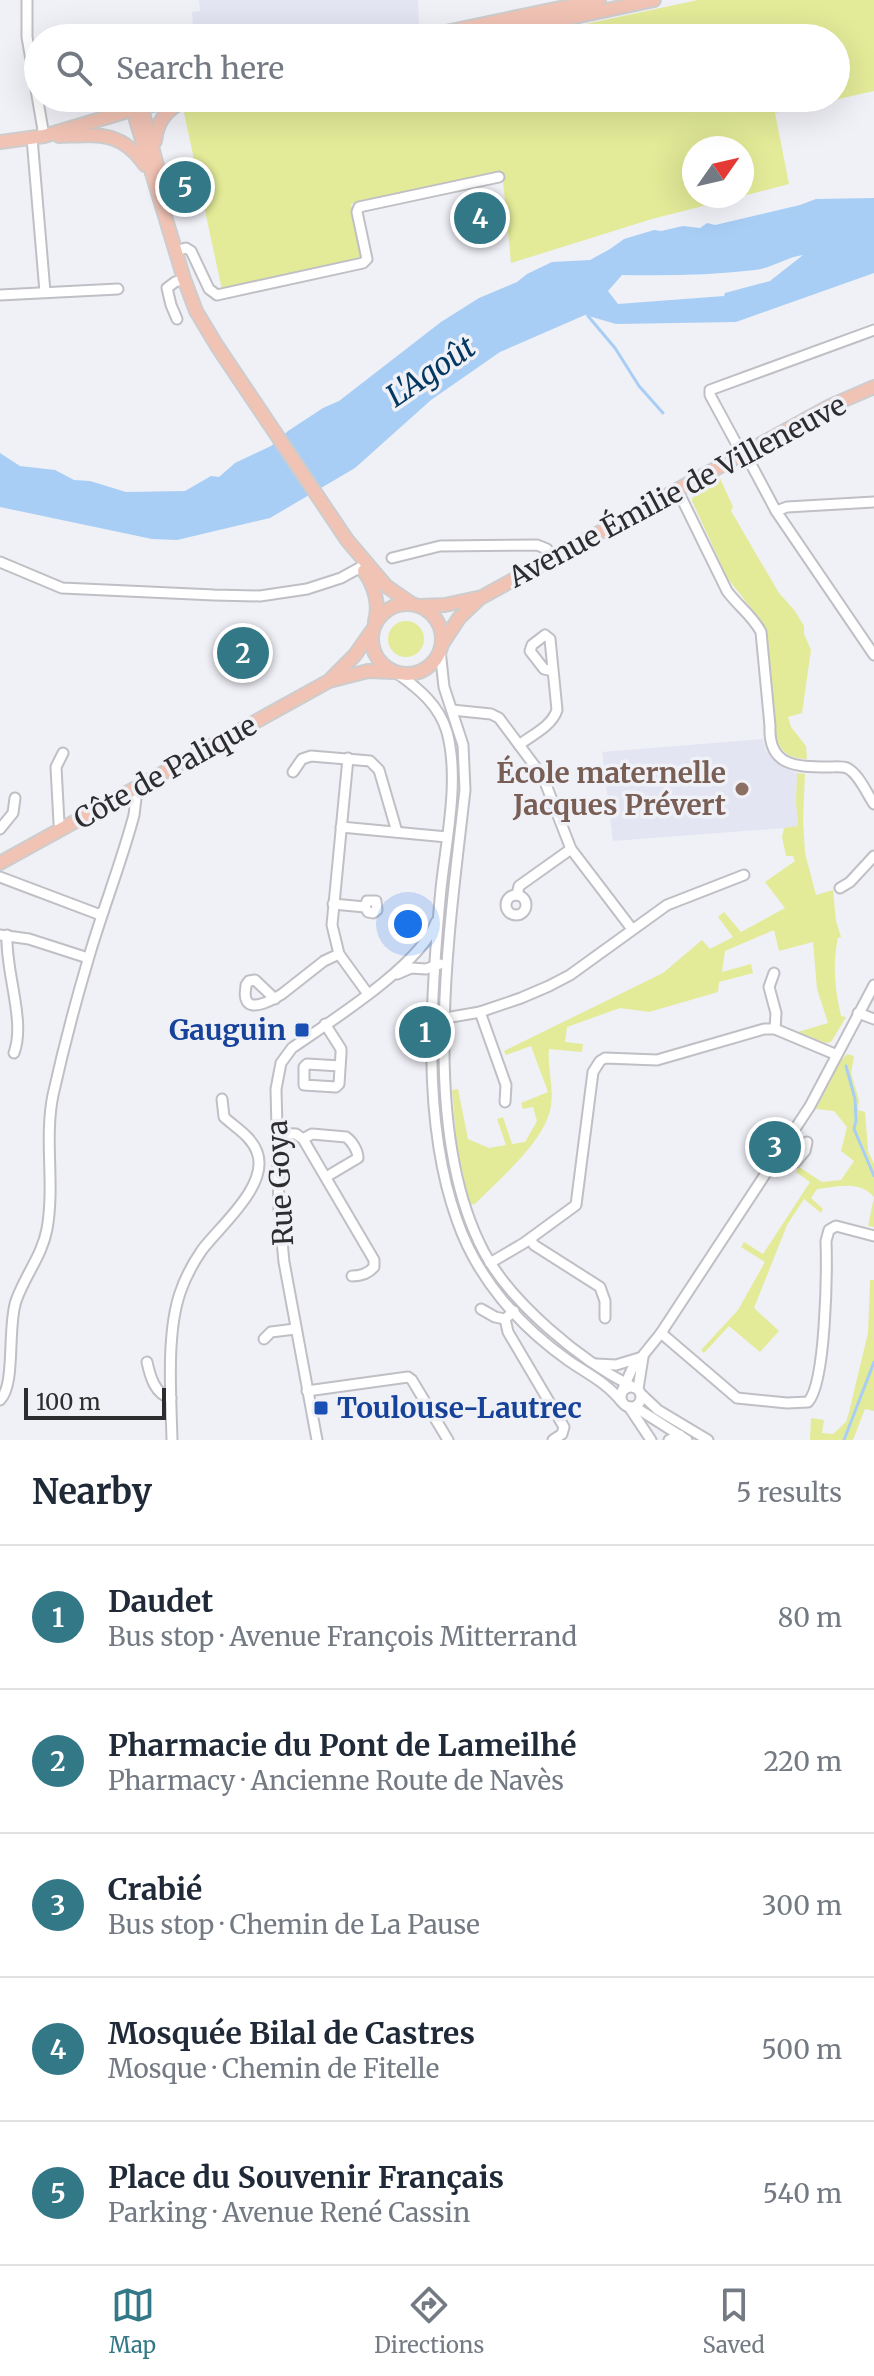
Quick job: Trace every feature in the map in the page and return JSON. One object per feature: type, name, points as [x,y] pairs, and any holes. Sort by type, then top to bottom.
[{"type":"main road","points":[[509,24],[599,0]]},
{"type":"main road","points":[[553,10],[654,0]]},
{"type":"main road","points":[[83,123],[101,112]]},
{"type":"main road","points":[[38,137],[116,112]]},
{"type":"main road","points":[[139,112],[136,120],[152,178],[196,311],[337,524],[370,580],[377,615],[371,641],[378,660],[396,672],[419,672],[428,667],[441,647],[437,621],[430,612],[386,586],[347,540]]},
{"type":"main road","points":[[144,112],[162,181],[166,219]]},
{"type":"main road","points":[[154,152],[157,128],[167,112]]},
{"type":"main road","points":[[0,142],[38,137],[95,135],[113,138],[130,147],[152,178]]},
{"type":"main road","name":"Avenue Émilie de Villeneuve","points":[[441,647],[459,618],[482,597],[743,453],[874,387]]},
{"type":"main road","name":"Avenue Émilie de Villeneuve","points":[[416,605],[445,605],[482,597]]},
{"type":"main road","points":[[373,628],[386,610],[394,606],[416,605]]},
{"type":"main road","name":"Côte de Palique","points":[[2,858],[134,794],[329,681],[355,655],[373,628]]},
{"type":"main road","name":"Côte de Palique","points":[[329,681],[368,671],[396,672]]},
{"type":"street","points":[[27,0],[27,24]]},
{"type":"street","points":[[35,112],[45,292]]},
{"type":"street","points":[[175,251],[186,248],[191,251],[209,289],[217,295],[363,263],[367,259],[357,212],[359,207],[499,177]]},
{"type":"street","points":[[177,319],[167,288],[184,279]]},
{"type":"street","points":[[0,295],[118,289]]},
{"type":"street","points":[[874,330],[710,390],[776,511],[874,655]]},
{"type":"street","points":[[677,489],[721,581],[736,604],[758,626],[763,639],[769,740],[775,752],[796,766],[846,768],[854,774],[874,804]]},
{"type":"street","points":[[776,511],[787,507],[874,502]]},
{"type":"street","points":[[392,558],[440,546],[537,545],[547,549],[553,558]]},
{"type":"street","points":[[0,562],[62,588],[260,596],[316,586],[361,567]]},
{"type":"street","points":[[441,647],[443,681],[463,745],[466,777],[439,963],[430,973],[437,1131],[456,1219],[473,1260],[487,1281],[558,1352],[609,1387],[658,1410],[708,1440]]},
{"type":"street","points":[[519,745],[555,716],[553,671]]},
{"type":"street","points":[[396,672],[429,699],[439,712],[451,751],[453,776],[439,911],[439,963],[452,1148],[468,1214],[490,1263],[520,1300],[590,1363],[684,1438]]},
{"type":"street","points":[[452,710],[496,716],[543,777],[571,849],[632,929]]},
{"type":"street","points":[[62,828],[59,823],[56,767],[63,753]]},
{"type":"street","points":[[293,772],[306,757],[366,760],[377,766],[397,832]]},
{"type":"street","points":[[348,758],[332,925],[339,954],[368,994]]},
{"type":"street","points":[[0,1400],[8,1387],[13,1309],[40,1256],[47,1231],[51,1107],[88,958],[132,822],[134,794]]},
{"type":"street","points":[[0,829],[13,813],[15,798]]},
{"type":"street","points":[[341,827],[447,837]]},
{"type":"street","points":[[517,895],[519,886],[571,849]]},
{"type":"street","points":[[840,888],[850,882],[874,856]]},
{"type":"street","points":[[432,1020],[480,1012],[521,998],[559,980],[667,905],[744,875]]},
{"type":"street","points":[[0,877],[98,914],[103,912]]},
{"type":"street","points":[[333,904],[369,910],[375,924]]},
{"type":"street","name":"Rue Goya","points":[[317,1440],[295,1329],[281,1234],[276,1089],[281,1063],[292,1048],[391,977],[421,950],[432,933],[439,911]]},
{"type":"street","points":[[14,1053],[18,1032],[4,935],[29,939],[88,958]]},
{"type":"street","points":[[421,950],[431,951],[439,963]]},
{"type":"street","points":[[275,999],[324,961],[339,954]]},
{"type":"street","name":"Rue Goya","points":[[391,977],[411,968],[439,963]]},
{"type":"street","points":[[774,973],[769,987],[777,1018],[775,1029]]},
{"type":"street","points":[[651,1440],[632,1397],[632,1369],[661,1333],[779,1154],[826,1078],[873,988]]},
{"type":"street","points":[[480,1012],[506,1085],[505,1102]]},
{"type":"street","points":[[858,1013],[874,1019]]},
{"type":"street","points":[[325,1024],[341,1047],[340,1066]]},
{"type":"street","points":[[490,1263],[530,1239],[578,1201],[593,1072],[600,1061],[612,1057],[657,1060],[764,1029],[775,1029],[837,1055]]},
{"type":"street","points":[[172,1440],[171,1398],[177,1302],[182,1286],[200,1254],[245,1198],[255,1177],[259,1158],[249,1139],[224,1117],[222,1099]]},
{"type":"street","points":[[276,1133],[296,1134],[303,1139],[374,1260],[372,1270],[352,1276]]},
{"type":"street","points":[[303,1139],[312,1134],[346,1137],[358,1153],[358,1158],[326,1177]]},
{"type":"street","points":[[779,1154],[798,1161],[807,1142]]},
{"type":"street","points":[[259,1158],[277,1157]]},
{"type":"street","points":[[661,1333],[737,1398],[808,1402],[816,1388],[824,1327],[826,1241],[829,1230],[836,1226],[874,1236]]},
{"type":"street","points":[[530,1239],[534,1245],[600,1287],[605,1301],[605,1318]]},
{"type":"street","points":[[481,1309],[505,1319]]},
{"type":"street","points":[[505,1319],[514,1311]]},
{"type":"street","points":[[505,1319],[508,1332],[563,1423],[562,1434],[553,1440]]},
{"type":"street","points":[[264,1339],[271,1332],[295,1329]]},
{"type":"street","points":[[590,1363],[608,1366],[643,1357]]},
{"type":"street","points":[[147,1362],[151,1379],[159,1392],[171,1398]]},
{"type":"street","points":[[307,1391],[410,1378],[448,1440]]},
{"type":"street","points":[[669,1440],[684,1438]]},
{"type":"shaded area","points":[[199,0],[418,0],[419,24],[193,24],[192,12],[200,11]]},
{"type":"shaded area","points":[[763,739],[765,749],[773,760],[797,773],[798,827],[613,841],[602,752]]},
{"type":"green space","points":[[698,0],[874,0],[874,91],[850,96],[850,24],[586,24]]},
{"type":"green space","points":[[184,112],[780,112],[775,113],[789,184],[754,193],[754,136],[682,136],[682,208],[695,208],[511,263],[502,171],[351,204],[363,259],[222,290]]},
{"type":"green space","points":[[719,476],[733,507],[731,511],[779,593],[804,626],[811,650],[802,713],[788,717],[791,727],[806,746],[807,759],[787,754],[778,743],[767,634],[760,619],[728,579],[692,501],[694,490]]},
{"type":"green space","points":[[406,621],[419,626],[424,639],[419,652],[406,657],[393,652],[388,639],[393,626]]},
{"type":"green space","points":[[797,773],[805,774],[805,853],[816,895],[833,890],[841,937],[836,948],[835,977],[841,1016],[846,1017],[831,1042],[826,1043],[798,1032],[828,1023],[817,989],[813,942],[779,951],[774,930],[725,951],[722,972],[751,964],[753,973],[719,982],[718,992],[649,1012],[620,1008],[567,1027],[565,1042],[583,1044],[582,1052],[549,1049],[551,1105],[541,1132],[509,1171],[475,1204],[470,1205],[457,1147],[452,1090],[458,1089],[468,1139],[489,1148],[506,1145],[497,1119],[503,1117],[512,1144],[525,1142],[537,1121],[533,1107],[523,1109],[521,1103],[548,1092],[531,1046],[506,1055],[504,1051],[663,973],[702,940],[710,949],[733,937],[718,917],[724,912],[741,932],[785,908],[765,882],[795,861],[793,856],[786,856],[782,837],[784,828],[798,826]]},
{"type":"green space","points":[[847,1054],[854,1056],[851,1073],[859,1100],[858,1110],[865,1112],[868,1151],[874,1164],[874,1197],[855,1186],[817,1189],[811,1198],[823,1209],[821,1213],[804,1199],[787,1225],[754,1308],[779,1331],[760,1352],[729,1326],[704,1353],[701,1350],[738,1310],[765,1262],[741,1247],[744,1242],[763,1254],[810,1182],[796,1172],[799,1167],[822,1182],[841,1180],[854,1161],[841,1151],[847,1127],[834,1111],[816,1109]]},
{"type":"green space","points":[[874,1197],[874,1227],[868,1226]]},
{"type":"green space","points":[[870,1280],[874,1280],[874,1411],[865,1409],[853,1440],[810,1440],[811,1418],[824,1420],[822,1433],[833,1434],[846,1422],[868,1333]]},
{"type":"water","name":"L'Agoût","points":[[874,198],[874,273],[736,322],[616,324],[585,315],[500,352],[431,400],[355,468],[270,518],[177,540],[152,539],[0,507],[0,453],[20,466],[55,470],[74,480],[90,481],[126,492],[185,491],[211,476],[219,477],[235,463],[271,446],[288,431],[339,401],[441,322],[479,298],[517,282],[552,262],[590,260],[624,239],[654,230],[683,226],[700,228],[707,223],[715,225],[816,199]],"holes":[[[803,255],[770,281],[725,293],[724,296],[618,304],[608,291],[622,275],[688,275],[755,270]]]},
{"type":"waterway","points":[[588,316],[615,348],[639,386],[663,413]]},
{"type":"waterway","points":[[846,1066],[855,1099],[854,1129],[874,1176]]},
{"type":"waterway","points":[[844,1440],[874,1362]]},
{"type":"place","name":"Place du Souvenir Français","points":[[185,187]]},
{"type":"place","name":"Mosquée Bilal de Castres","points":[[480,218]]},
{"type":"place","name":"Pharmacie du Pont de Lameilhé","points":[[243,653]]},
{"type":"place","name":"École maternelle Jacques Prévert","points":[[742,789]]},
{"type":"place","name":"Gauguin","points":[[302,1030]]},
{"type":"place","name":"Daudet","points":[[425,1032]]},
{"type":"place","name":"Crabié","points":[[775,1147]]},
{"type":"place","name":"Toulouse-Lautrec","points":[[321,1408]]}]
